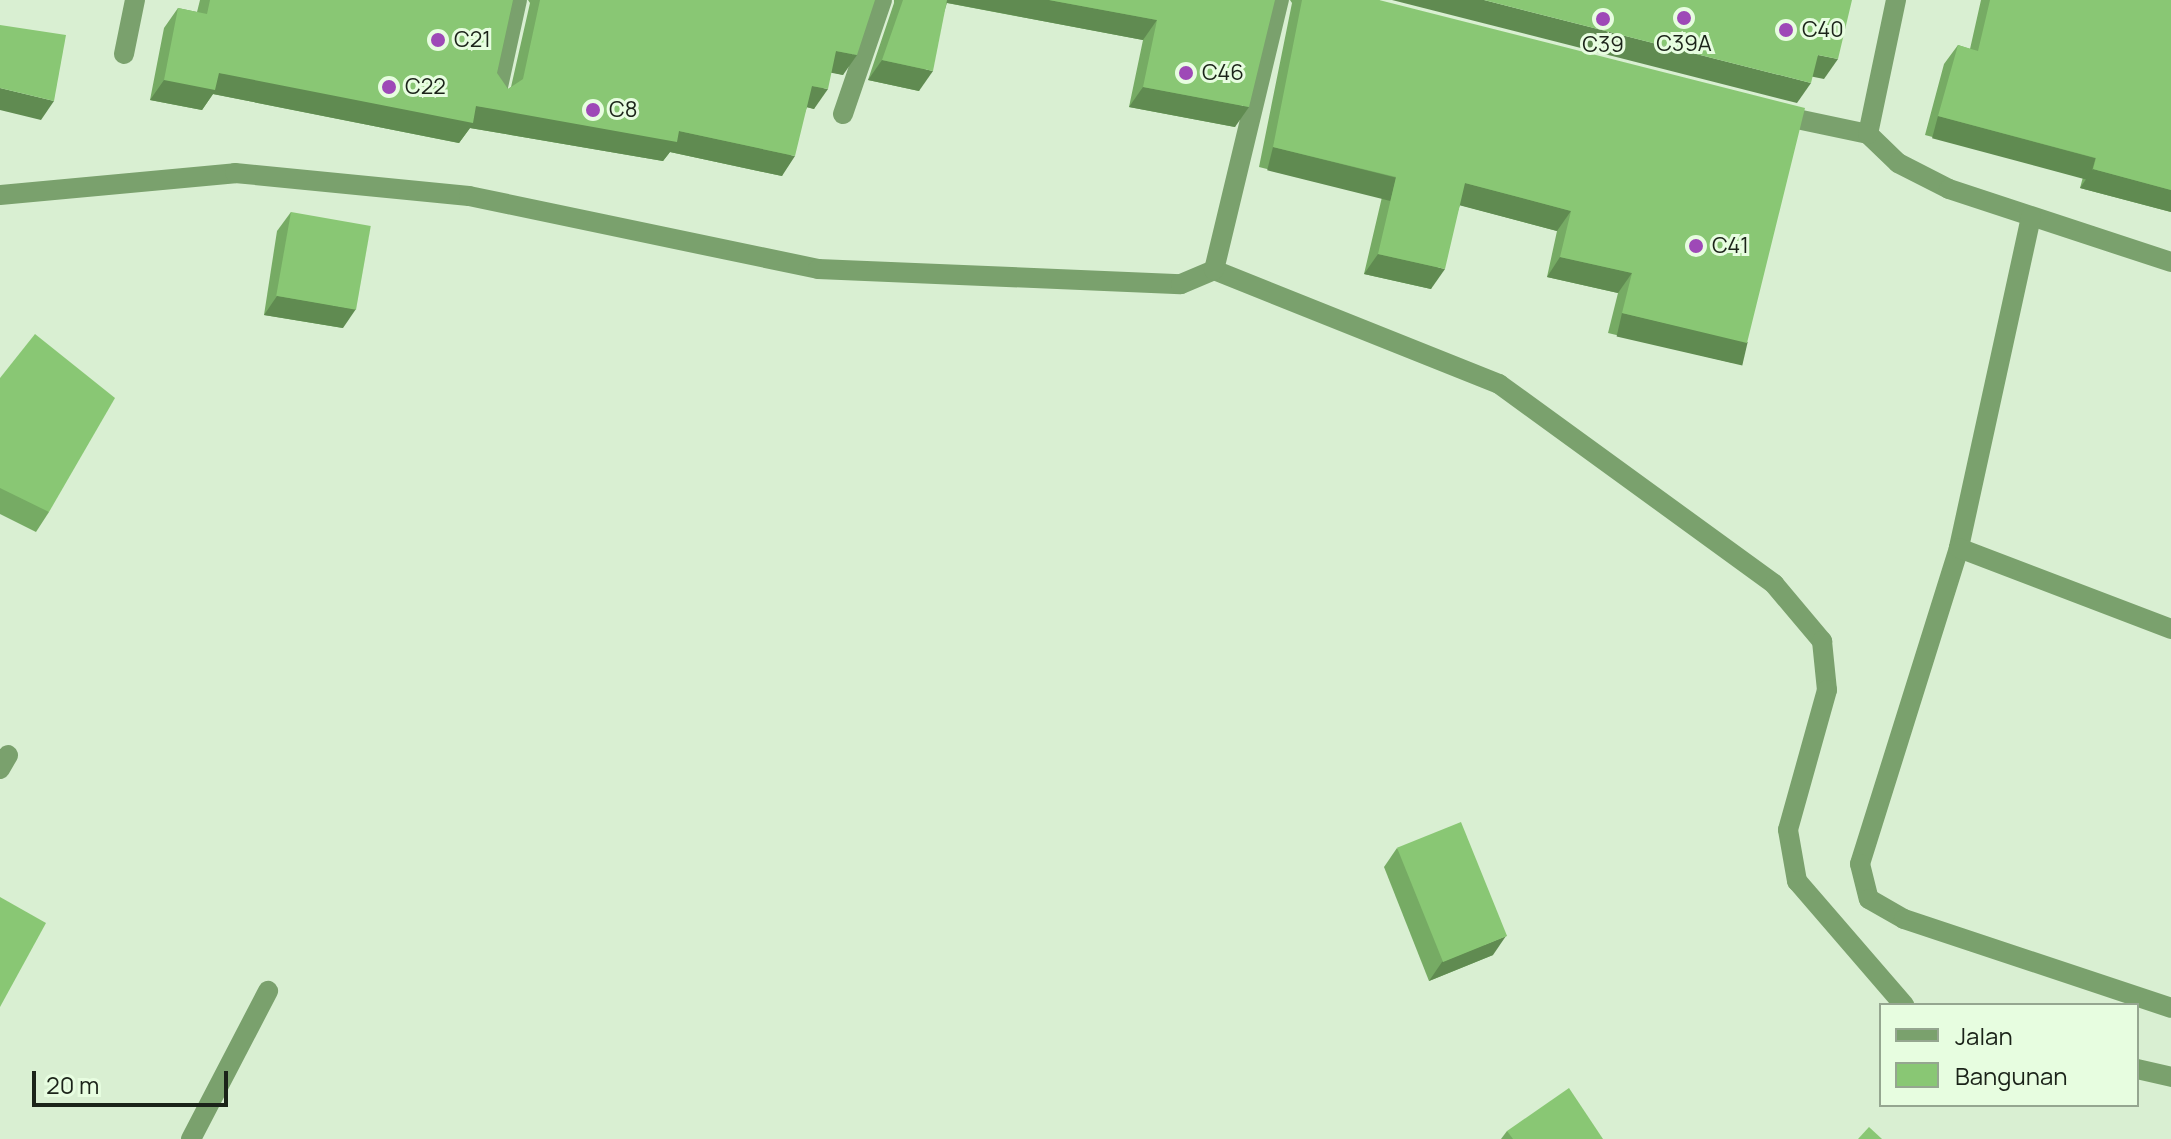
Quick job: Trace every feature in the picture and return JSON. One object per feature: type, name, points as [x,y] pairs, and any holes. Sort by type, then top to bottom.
[{"type":"street","points":[[124,54],[135,0]]},
{"type":"street","points":[[496,96],[517,0]]},
{"type":"street","points":[[843,114],[882,0]]},
{"type":"street","points":[[1214,270],[1279,0]]},
{"type":"street","points":[[1868,134],[1896,0]]},
{"type":"street","points":[[1748,107],[1868,134],[1923,176],[2031,217],[2171,262]]},
{"type":"street","points":[[0,195],[235,173],[469,196],[818,269],[1181,284],[1214,270],[1499,384],[1774,584],[1822,641],[1827,690],[1788,830],[1797,881],[1902,1003]]},
{"type":"street","points":[[2031,217],[1959,548],[1860,864],[1869,899],[1904,919],[2171,1008]]},
{"type":"street","points":[[1959,548],[2171,629]]},
{"type":"street","points":[[191,1139],[268,991]]},
{"type":"street","points":[[2139,1069],[2171,1077]]},
{"type":"building","points":[[210,0],[513,0],[497,73],[508,89],[523,79],[540,0],[875,0],[857,55],[836,51],[828,89],[812,86],[795,156],[679,131],[677,142],[476,106],[473,123],[219,73],[215,90],[164,80],[178,8],[207,14]]},
{"type":"building","points":[[903,0],[947,0],[933,71],[882,60]]},
{"type":"building","name":"C46","points":[[1049,0],[1275,0],[1249,107],[1143,87],[1157,20]]},
{"type":"building","points":[[1302,0],[1379,0],[1805,108],[1747,343],[1622,313],[1632,273],[1560,257],[1571,211],[1465,183],[1445,269],[1378,254],[1396,177],[1273,147]]},
{"type":"building","points":[[1484,0],[1852,0],[1838,59],[1818,55],[1811,83]]},
{"type":"building","points":[[1990,0],[2171,0],[2171,190],[2093,169],[2096,158],[1938,116],[1958,45],[1978,51]]},
{"type":"building","points":[[0,25],[66,35],[54,101],[0,88]]},
{"type":"building","points":[[291,212],[371,226],[356,310],[276,296]]},
{"type":"building","points":[[35,334],[115,398],[49,512],[0,488],[0,378]]},
{"type":"building","points":[[1461,822],[1507,936],[1443,962],[1397,848]]},
{"type":"building","points":[[0,897],[46,923],[0,1007]]},
{"type":"building","points":[[1569,1088],[1603,1139],[1513,1139],[1507,1131]]},
{"type":"building","points":[[1869,1127],[1882,1139],[1858,1139]]},
{"type":"place","name":"C39A","points":[[1684,18]]},
{"type":"place","name":"C39","points":[[1603,19]]},
{"type":"place","name":"C40","points":[[1786,30]]},
{"type":"place","name":"C21","points":[[438,40]]},
{"type":"place","name":"C46","points":[[1186,73]]},
{"type":"place","name":"C22","points":[[389,87]]},
{"type":"place","name":"C8","points":[[593,110]]},
{"type":"place","name":"C41","points":[[1696,246]]}]
